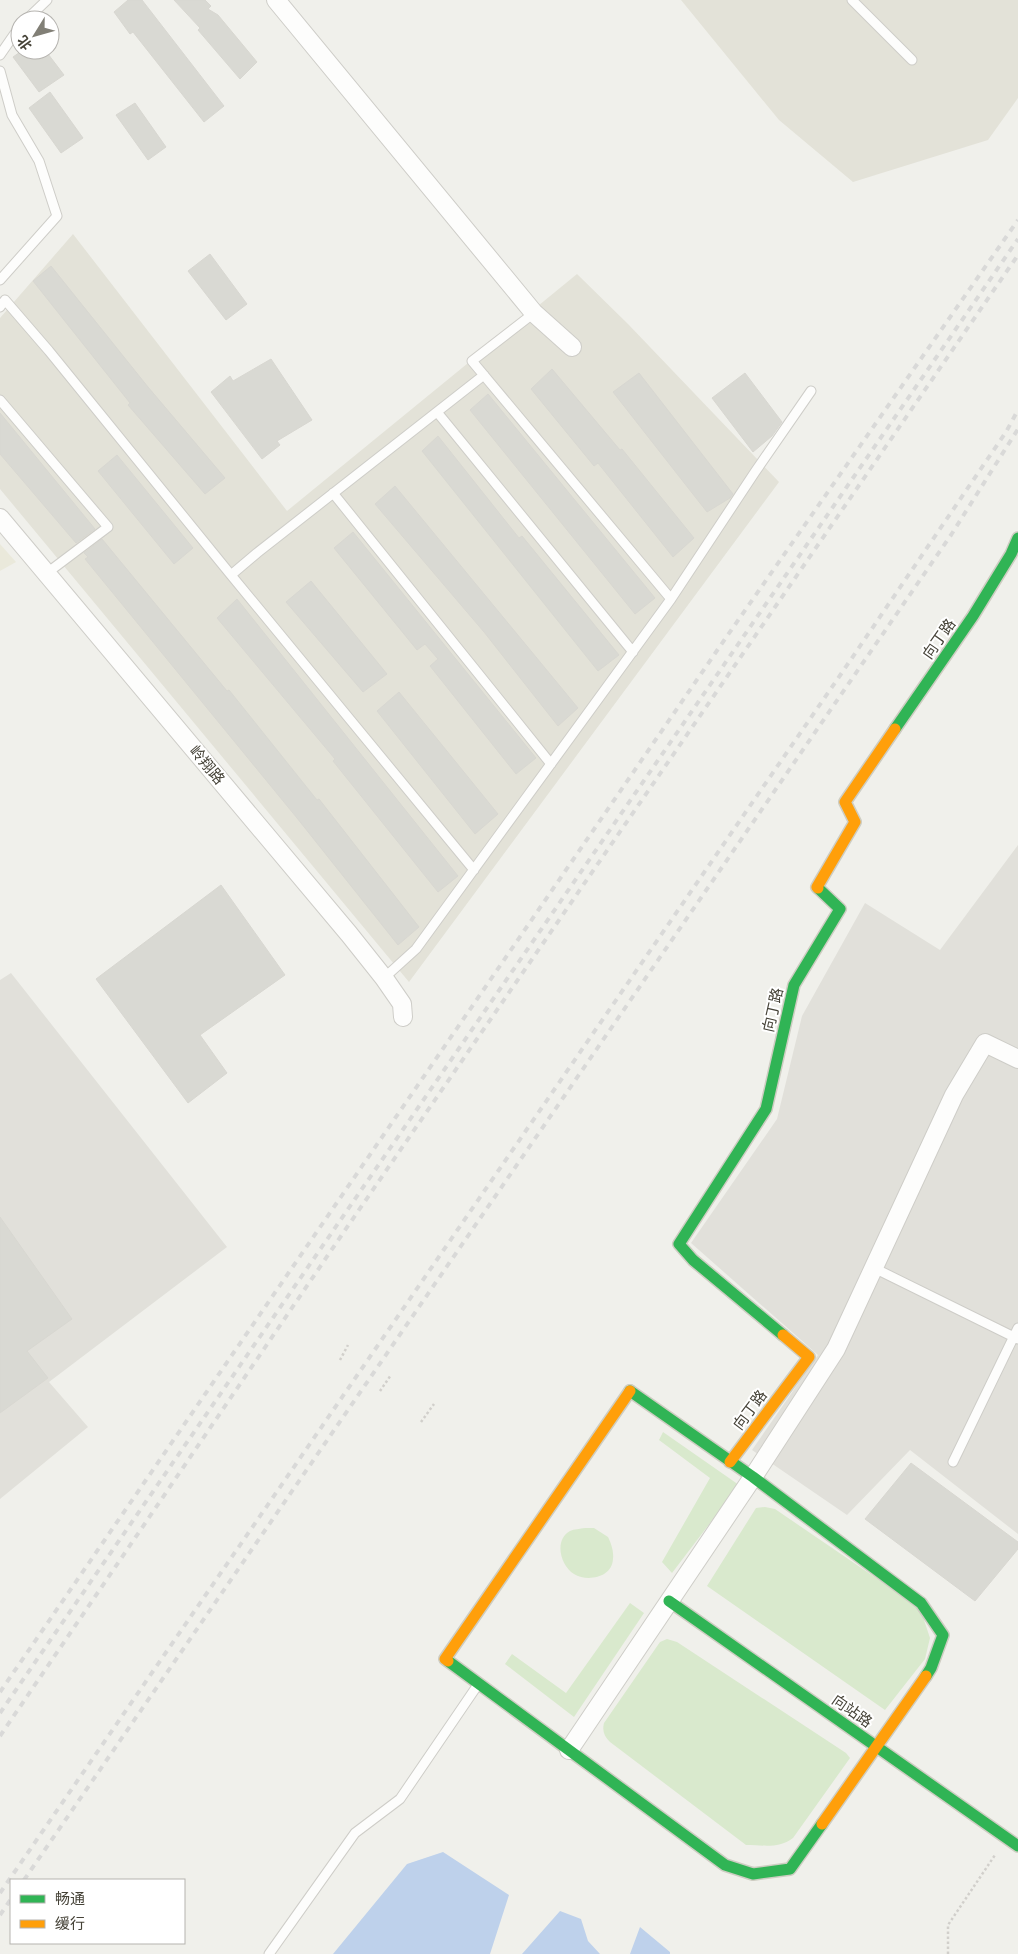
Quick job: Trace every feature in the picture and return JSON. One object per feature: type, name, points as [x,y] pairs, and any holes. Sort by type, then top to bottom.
[{"type":"street","points":[[276,0],[534,312],[572,347]]},
{"type":"street","name":"岭翔路","points":[[0,518],[384,978],[402,1004],[403,1017]]},
{"type":"street","name":"向丁路","points":[[730,1462],[809,1357],[693,1260],[679,1244],[766,1110],[794,985],[840,909],[817,887],[855,822],[845,802],[973,616],[1011,554],[1018,538]]},
{"type":"street","points":[[569,1750],[836,1349],[954,1096],[985,1043],[1018,1059]]},
{"type":"street","points":[[630,1391],[752,1477],[920,1603],[943,1635],[931,1668],[790,1869],[753,1874],[724,1865],[445,1659],[630,1391]]},
{"type":"street","name":"向站路","points":[[669,1601],[1018,1846]]},
{"type":"lane","points":[[36,10],[47,0]]},
{"type":"lane","points":[[852,0],[912,60]]},
{"type":"lane","points":[[0,56],[10,41]]},
{"type":"lane","points":[[0,71],[12,115],[39,161],[57,216],[0,280]]},
{"type":"lane","points":[[0,307],[5,300],[49,351],[474,870]]},
{"type":"lane","points":[[534,312],[472,361],[671,599]]},
{"type":"lane","points":[[231,575],[484,375]]},
{"type":"lane","points":[[384,978],[416,949],[633,652],[671,599],[811,391]]},
{"type":"lane","points":[[0,400],[108,527],[47,573]]},
{"type":"lane","points":[[437,412],[633,652]]},
{"type":"lane","points":[[333,493],[551,764]]},
{"type":"lane","points":[[874,1268],[1016,1338]]},
{"type":"lane","points":[[952,1462],[1016,1338],[1018,1328]]},
{"type":"lane","points":[[269,1954],[355,1833],[400,1799],[479,1684]]},
{"type":"path","points":[[340,1360],[348,1345]]},
{"type":"path","points":[[380,1391],[391,1375]]},
{"type":"path","points":[[421,1422],[434,1404]]},
{"type":"path","points":[[948,1954],[948,1925],[1006,1838]]},
{"type":"shaded area","points":[[681,0],[1018,0],[1018,98],[988,140],[853,182],[779,120]]},
{"type":"shaded area","points":[[73,234],[287,511],[577,274],[628,324],[779,482],[409,982],[0,489],[0,318]]},
{"type":"shaded area","points":[[0,544],[16,562],[0,571]]},
{"type":"shaded area","points":[[1018,845],[1018,1534],[910,1450],[847,1515],[752,1450],[818,1355],[691,1243],[777,1119],[802,1016],[865,903],[940,950]]},
{"type":"shaded area","points":[[11,973],[227,1247],[49,1382],[88,1427],[0,1499],[0,980]]},
{"type":"green space","points":[[663,1432],[739,1485],[672,1573],[662,1562],[710,1478],[659,1440]]},
{"type":"green space","points":[[756,1508],[775,1509],[920,1608],[930,1638],[925,1659],[885,1710],[707,1586]]},
{"type":"green space","points":[[594,1528],[608,1537],[612,1548],[612,1565],[604,1574],[598,1577],[585,1578],[574,1574],[562,1559],[561,1546],[565,1535],[572,1530]]},
{"type":"green space","points":[[630,1603],[644,1613],[574,1717],[505,1664],[512,1654],[566,1693]]},
{"type":"green space","points":[[667,1639],[677,1642],[846,1753],[850,1758],[793,1838],[782,1844],[771,1846],[746,1845],[610,1742],[605,1735],[603,1731],[604,1723],[660,1642]]},
{"type":"water","points":[[443,1852],[509,1895],[490,1954],[333,1954],[407,1864]]},
{"type":"water","points":[[560,1911],[581,1919],[588,1941],[600,1954],[522,1954]]},
{"type":"water","points":[[640,1927],[670,1952],[670,1954],[630,1954]]},
{"type":"building","points":[[128,0],[142,0],[224,106],[204,122],[133,32],[130,34],[114,12]]},
{"type":"building","points":[[174,0],[205,0],[211,6],[208,9],[218,15],[257,62],[240,79],[198,30],[200,28]]},
{"type":"building","points":[[15,60],[53,60],[64,75],[39,92]]},
{"type":"building","points":[[50,92],[83,138],[61,153],[29,108]]},
{"type":"building","points":[[135,103],[166,147],[148,160],[116,115]]},
{"type":"building","points":[[210,254],[247,304],[226,320],[188,271]]},
{"type":"building","points":[[51,266],[148,387],[225,478],[205,494],[128,405],[130,403],[33,281]]},
{"type":"building","points":[[271,359],[312,420],[277,441],[280,445],[262,459],[211,392],[230,376],[233,381]]},
{"type":"building","points":[[552,369],[620,450],[622,449],[694,538],[673,557],[598,463],[594,466],[531,389]]},
{"type":"building","points":[[639,373],[733,494],[730,498],[707,512],[613,392]]},
{"type":"building","points":[[745,373],[782,422],[772,436],[753,452],[712,398]]},
{"type":"building","points":[[488,394],[655,598],[635,614],[470,410]]},
{"type":"building","points":[[0,413],[95,529],[76,543],[0,454]]},
{"type":"building","points":[[438,436],[519,538],[522,536],[619,655],[598,671],[422,451]]},
{"type":"building","points":[[117,455],[193,548],[174,564],[98,471]]},
{"type":"building","points":[[395,486],[578,708],[558,726],[484,632],[375,504]]},
{"type":"building","points":[[353,532],[536,758],[516,774],[430,666],[438,659],[425,644],[417,650],[334,548]]},
{"type":"building","points":[[102,539],[227,691],[229,690],[317,800],[319,799],[419,927],[398,945],[297,818],[85,559],[88,557],[84,553]]},
{"type":"building","points":[[311,581],[387,674],[363,692],[286,602]]},
{"type":"building","points":[[237,599],[458,876],[438,892],[333,761],[335,759],[217,618]]},
{"type":"building","points":[[399,692],[498,814],[475,834],[377,711]]},
{"type":"building","points":[[221,885],[285,975],[200,1035],[227,1073],[188,1103],[96,979]]},
{"type":"building","points":[[0,1217],[72,1319],[27,1351],[48,1378],[0,1413]]},
{"type":"building","points":[[911,1463],[1018,1542],[1018,1549],[975,1601],[865,1519]]},
{"type":"railway","points":[[0,1692],[725,639],[1018,220]]},
{"type":"railway","points":[[0,1713],[1018,239]]},
{"type":"railway","points":[[0,1736],[341,1236],[1018,255]]},
{"type":"railway","points":[[0,1893],[841,674],[1006,432],[1018,410]]},
{"type":"railway","points":[[25,1879],[951,535],[1018,429]]},
{"type":"railway","points":[[0,1915],[10,1900]]},
{"type":"traffic: fast","points":[[895,729],[973,616],[1011,554],[1018,538]]},
{"type":"traffic: fast","points":[[783,1335],[693,1260],[679,1244],[766,1109],[794,985],[840,909],[818,888]]},
{"type":"traffic: fast","points":[[630,1391],[753,1477],[921,1603],[943,1635],[931,1668],[926,1676]]},
{"type":"traffic: fast","points":[[669,1601],[1018,1846]]},
{"type":"traffic: fast","points":[[448,1661],[725,1865],[753,1874],[790,1869],[822,1824]]},
{"type":"traffic: slow","points":[[818,888],[855,822],[845,802],[895,729]]},
{"type":"traffic: slow","points":[[730,1462],[809,1357],[783,1335]]},
{"type":"traffic: slow","points":[[448,1661],[445,1659],[630,1391]]},
{"type":"traffic: slow","points":[[822,1824],[926,1676]]}]
